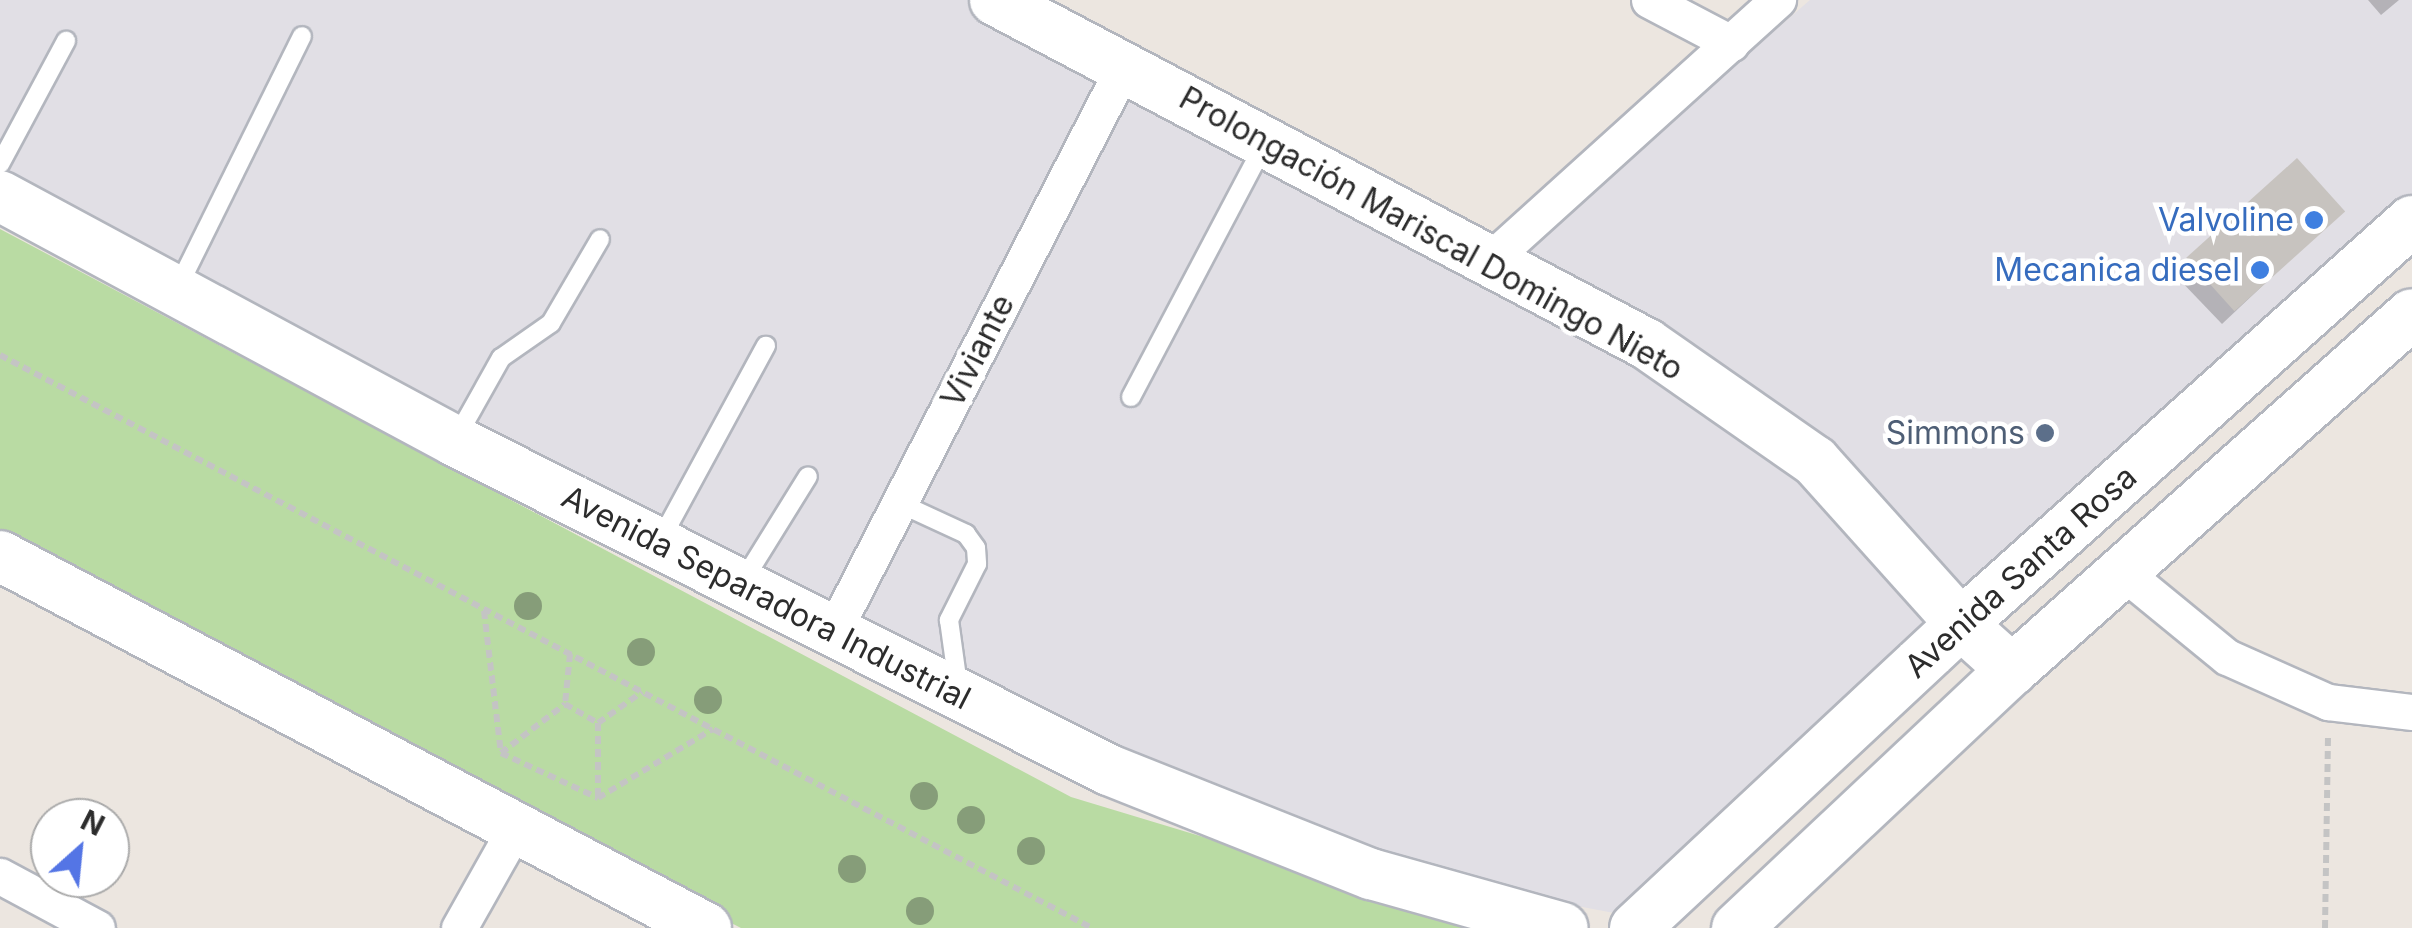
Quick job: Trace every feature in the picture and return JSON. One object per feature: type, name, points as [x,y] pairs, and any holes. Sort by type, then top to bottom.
[{"type":"main road","name":"Prolongación Mariscal Domingo Nieto","points":[[995,0],[1647,344],[1815,461],[1961,624],[2012,670]]},
{"type":"main road","name":"Avenida Separadora Industrial","points":[[0,196],[174,294],[455,440],[832,634],[1109,770],[1371,874],[1563,928]]},
{"type":"main road","name":"Avenida Santa Rosa","points":[[1635,928],[1961,624],[2412,221]]},
{"type":"main road","name":"Avenida Santa Rosa","points":[[1737,928],[2012,670],[2412,314]]},
{"type":"main road","points":[[0,556],[513,832],[706,928]]},
{"type":"street","points":[[1649,0],[1730,43]]},
{"type":"street","points":[[1491,260],[1778,0]]},
{"type":"street","name":"Viviante","points":[[832,634],[1124,68]]},
{"type":"street","points":[[2123,572],[2227,657],[2328,702],[2412,712]]},
{"type":"street","points":[[459,928],[513,832]]},
{"type":"street","points":[[0,876],[97,928]]},
{"type":"lane","points":[[174,294],[302,36]]},
{"type":"lane","points":[[0,164],[66,41]]},
{"type":"lane","points":[[1131,396],[1266,142]]},
{"type":"lane","points":[[455,440],[500,358],[551,323],[600,240]]},
{"type":"lane","points":[[658,543],[766,346]]},
{"type":"lane","points":[[740,586],[808,476]]},
{"type":"lane","points":[[900,503],[966,534],[976,548],[977,564],[950,620],[960,696]]},
{"type":"path","points":[[0,355],[1092,928]]},
{"type":"path","points":[[484,609],[501,753]]},
{"type":"path","points":[[501,753],[565,704],[570,654]]},
{"type":"path","points":[[598,723],[642,692]]},
{"type":"path","points":[[2324,928],[2328,702]]},
{"type":"path","points":[[565,704],[598,723]]},
{"type":"path","points":[[598,723],[598,798]]},
{"type":"path","points":[[598,798],[713,729]]},
{"type":"path","points":[[501,753],[598,798]]},
{"type":"shaded area","points":[[0,0],[985,0],[1492,276],[1810,0],[2412,0],[2412,203],[1614,913],[1499,891],[1180,780],[911,654],[0,175]]},
{"type":"green space","points":[[0,229],[1071,797],[1504,928],[741,928],[0,548]]},
{"type":"building","points":[[2297,158],[2345,212],[2234,311],[2186,258]]},
{"type":"place","name":"Valvoline","points":[[2314,220]]},
{"type":"place","name":"Mecanica diesel","points":[[2260,270]]},
{"type":"place","name":"Simmons","points":[[2045,433]]}]
